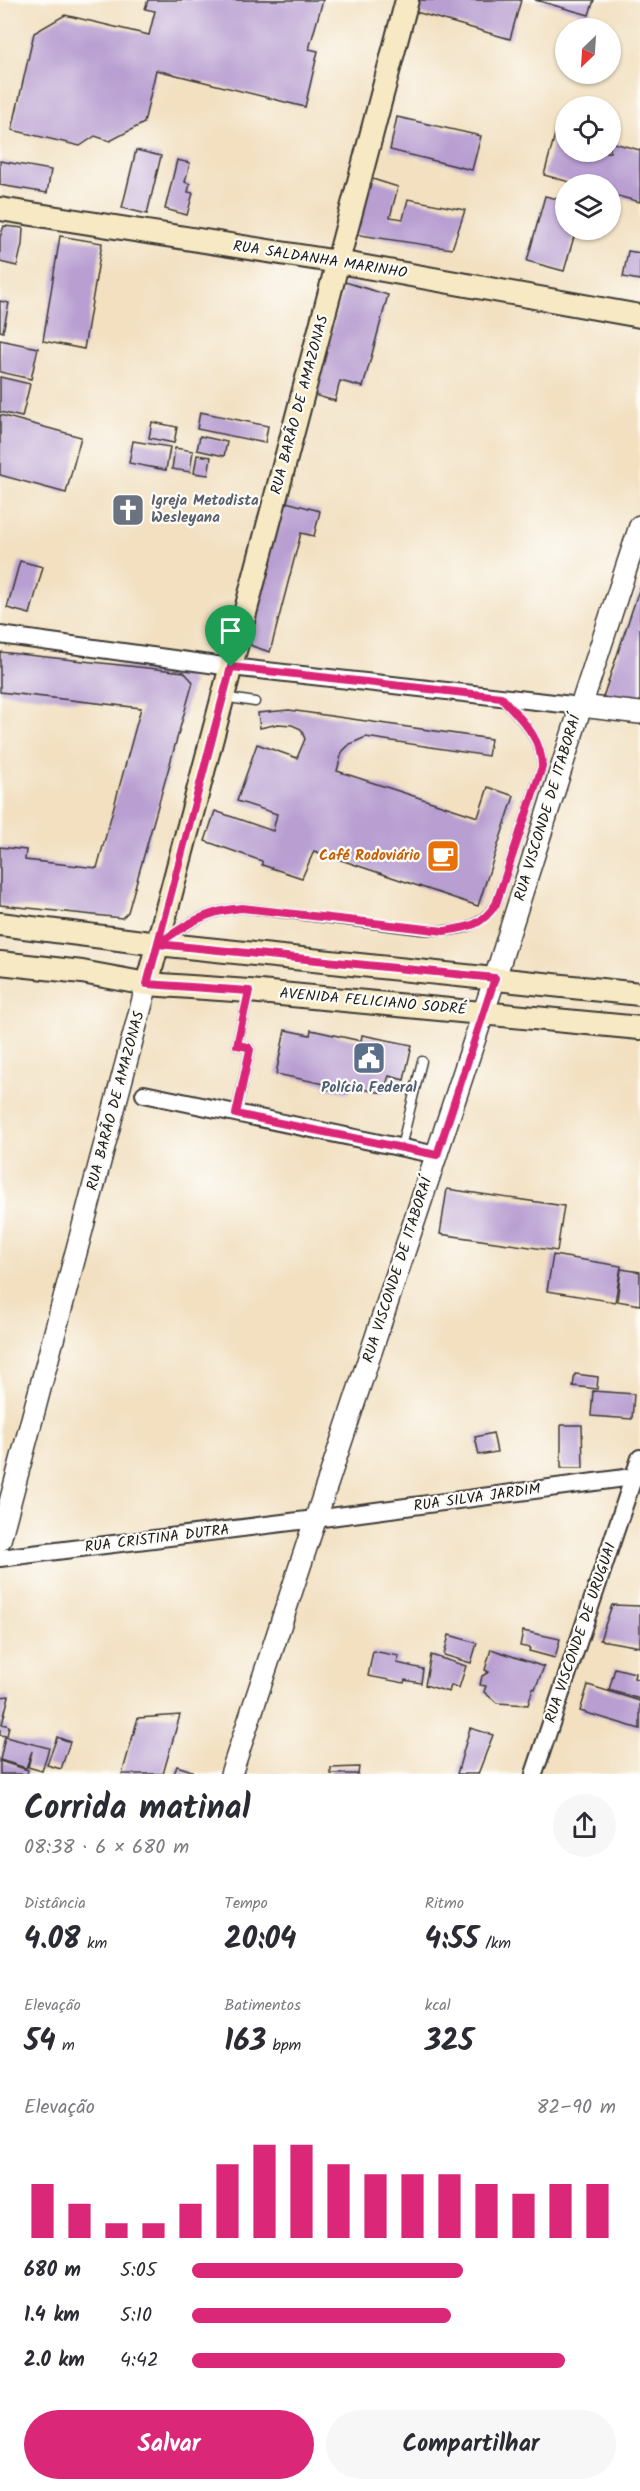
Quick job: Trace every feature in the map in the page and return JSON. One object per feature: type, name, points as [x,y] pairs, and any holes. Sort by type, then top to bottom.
[{"type":"main road","name":"RUA BARÃO DE AMAZONAS","points":[[147,984],[206,784],[223,697],[407,0]]},
{"type":"main road","name":"RUA SALDANHA MARINHO","points":[[0,209],[338,262],[640,316]]},
{"type":"main road","points":[[0,924],[158,944],[640,994]]},
{"type":"main road","name":"AVENIDA FELICIANO SODRÉ","points":[[0,963],[82,972],[147,984],[249,991],[640,1028]]},
{"type":"street","name":"RUA VISCONDE DE ITABORAÍ","points":[[231,1774],[437,1155],[580,706],[640,526]]},
{"type":"street","points":[[0,635],[231,667],[640,713]]},
{"type":"street","name":"RUA BARÃO DE AMAZONAS","points":[[0,1540],[147,984]]},
{"type":"street","points":[[144,1094],[437,1155]]},
{"type":"street","name":"RUA VISCONDE DE URUGUAI","points":[[534,1774],[637,1477],[640,1458]]},
{"type":"street","name":"RUA SILVA JARDIM","points":[[315,1520],[637,1477]]},
{"type":"street","name":"RUA CRISTINA DUTRA","points":[[0,1558],[315,1520]]},
{"type":"lane","points":[[223,697],[255,702]]},
{"type":"lane","points":[[158,944],[193,920],[219,910],[242,908],[444,931],[468,927],[486,919],[496,904],[542,767],[542,753],[534,734],[501,697]]},
{"type":"lane","points":[[236,1114],[250,1050],[248,1047],[237,1045],[249,991]]},
{"type":"lane","points":[[401,1147],[422,1061]]},
{"type":"building","points":[[148,0],[323,0],[309,49],[318,51],[305,107],[156,70],[144,123],[110,141],[95,136],[80,146],[12,130],[34,33],[65,15],[149,35],[155,11],[145,9]]},
{"type":"building","points":[[412,0],[521,0],[510,39],[409,10]]},
{"type":"building","points":[[535,0],[594,0],[589,15]]},
{"type":"building","points":[[397,117],[481,136],[472,170],[390,150]]},
{"type":"building","points":[[555,134],[555,162],[621,162],[621,145],[640,150],[640,202],[621,197],[621,174],[555,174],[555,178],[544,175]]},
{"type":"building","points":[[136,150],[161,156],[147,214],[122,208]]},
{"type":"building","points":[[177,160],[190,163],[185,182],[190,184],[188,192],[193,193],[187,215],[165,209]]},
{"type":"building","points":[[0,161],[51,170],[47,193],[0,185]]},
{"type":"building","points":[[366,177],[398,187],[390,217],[403,219],[408,199],[465,210],[452,249],[353,234]]},
{"type":"building","points":[[545,196],[555,198],[555,240],[573,240],[564,271],[527,261]]},
{"type":"building","points":[[4,226],[23,228],[17,266],[0,262],[0,237]]},
{"type":"building","points":[[60,236],[102,243],[84,349],[43,341]]},
{"type":"building","points":[[628,251],[640,253],[640,280],[623,277]]},
{"type":"building","points":[[345,282],[388,295],[363,387],[340,381],[335,401],[314,395]]},
{"type":"building","points":[[0,301],[9,303],[3,332],[0,331]]},
{"type":"building","points":[[0,340],[38,348],[31,379],[0,372]]},
{"type":"building","points":[[0,377],[30,384],[22,417],[0,412]]},
{"type":"building","points":[[200,412],[268,426],[265,443],[197,429]]},
{"type":"building","points":[[0,415],[81,437],[66,493],[0,475]]},
{"type":"building","points":[[152,422],[177,427],[174,443],[149,438]]},
{"type":"building","points":[[200,436],[227,442],[224,456],[197,450]]},
{"type":"building","points":[[133,441],[170,447],[166,470],[129,463]]},
{"type":"building","points":[[175,448],[193,451],[190,472],[172,469]]},
{"type":"building","points":[[197,455],[211,457],[208,475],[194,473]]},
{"type":"building","points":[[279,500],[320,511],[314,536],[301,533],[270,652],[252,646],[246,639]]},
{"type":"building","points":[[20,561],[43,567],[30,614],[7,608]]},
{"type":"building","points":[[640,587],[640,705],[603,697]]},
{"type":"building","points":[[0,652],[184,672],[193,682],[128,912],[122,918],[0,905],[0,847],[26,850],[25,860],[97,868],[141,708],[0,692]]},
{"type":"building","points":[[289,710],[491,739],[488,756],[366,737],[350,744],[342,752],[337,771],[478,817],[488,787],[514,796],[478,906],[314,851],[302,878],[262,865],[262,861],[205,841],[215,811],[273,831],[277,814],[237,801],[257,744],[297,758],[305,739],[301,729],[292,725],[278,724],[260,728],[258,713]]},
{"type":"building","points":[[285,1030],[310,1035],[311,1030],[361,1041],[362,1035],[412,1045],[404,1080],[389,1076],[383,1093],[351,1087],[349,1093],[324,1088],[325,1084],[276,1074]]},
{"type":"building","points":[[447,1189],[564,1206],[557,1251],[440,1234]]},
{"type":"building","points":[[553,1255],[621,1266],[615,1302],[547,1291]]},
{"type":"building","points":[[621,1269],[640,1272],[640,1305],[617,1301]]},
{"type":"building","points":[[575,1374],[598,1377],[597,1389],[573,1386]]},
{"type":"building","points":[[593,1391],[634,1394],[632,1419],[591,1416]]},
{"type":"building","points":[[561,1425],[582,1425],[583,1468],[561,1468]]},
{"type":"building","points":[[493,1433],[497,1452],[479,1455],[475,1437]]},
{"type":"building","points":[[612,1605],[640,1606],[640,1647],[600,1640]]},
{"type":"building","points":[[523,1631],[560,1639],[555,1658],[529,1651],[530,1648],[520,1646]]},
{"type":"building","points":[[449,1635],[477,1643],[471,1663],[444,1655]]},
{"type":"building","points":[[491,1649],[544,1667],[535,1689],[533,1688],[528,1705],[497,1703],[484,1692],[486,1686],[480,1685],[482,1676],[489,1672],[485,1670]]},
{"type":"building","points":[[373,1651],[399,1656],[397,1663],[423,1669],[421,1683],[405,1680],[404,1683],[368,1676]]},
{"type":"building","points":[[431,1655],[466,1666],[459,1688],[451,1685],[449,1692],[425,1685]]},
{"type":"building","points":[[615,1668],[635,1673],[634,1678],[640,1680],[640,1699],[609,1690]]},
{"type":"building","points":[[588,1685],[640,1701],[640,1729],[580,1711]]},
{"type":"building","points":[[9,1696],[2,1724],[9,1726],[7,1736],[0,1735],[0,1697]]},
{"type":"building","points":[[180,1715],[163,1774],[122,1774],[138,1718]]},
{"type":"building","points":[[470,1728],[493,1735],[478,1774],[457,1774]]},
{"type":"building","points":[[5,1737],[49,1748],[42,1771],[28,1767],[32,1751],[26,1768],[0,1760]]},
{"type":"building","points":[[57,1737],[70,1742],[61,1769],[47,1765]]},
{"type":"building","points":[[0,1761],[28,1770],[27,1774],[0,1774]]},
{"type":"building","points":[[177,1766],[192,1771],[191,1774],[174,1774]]},
{"type":"building","points":[[359,1767],[358,1774],[331,1774],[331,1768]]},
{"type":"place","name":"Igreja Metodista Wesleyana","points":[[128,510]]},
{"type":"place","name":"Café Rodoviário","points":[[443,856]]},
{"type":"place","name":"Polícia Federal","points":[[369,1058]]},
{"type":"route","points":[[231,667],[501,697],[534,734],[542,753],[542,767],[496,904],[486,919],[468,927],[444,931],[421,930],[242,908],[219,910],[193,920],[158,944],[495,978],[437,1155],[236,1114],[250,1050],[248,1047],[237,1045],[249,991],[147,984],[231,667]]}]
